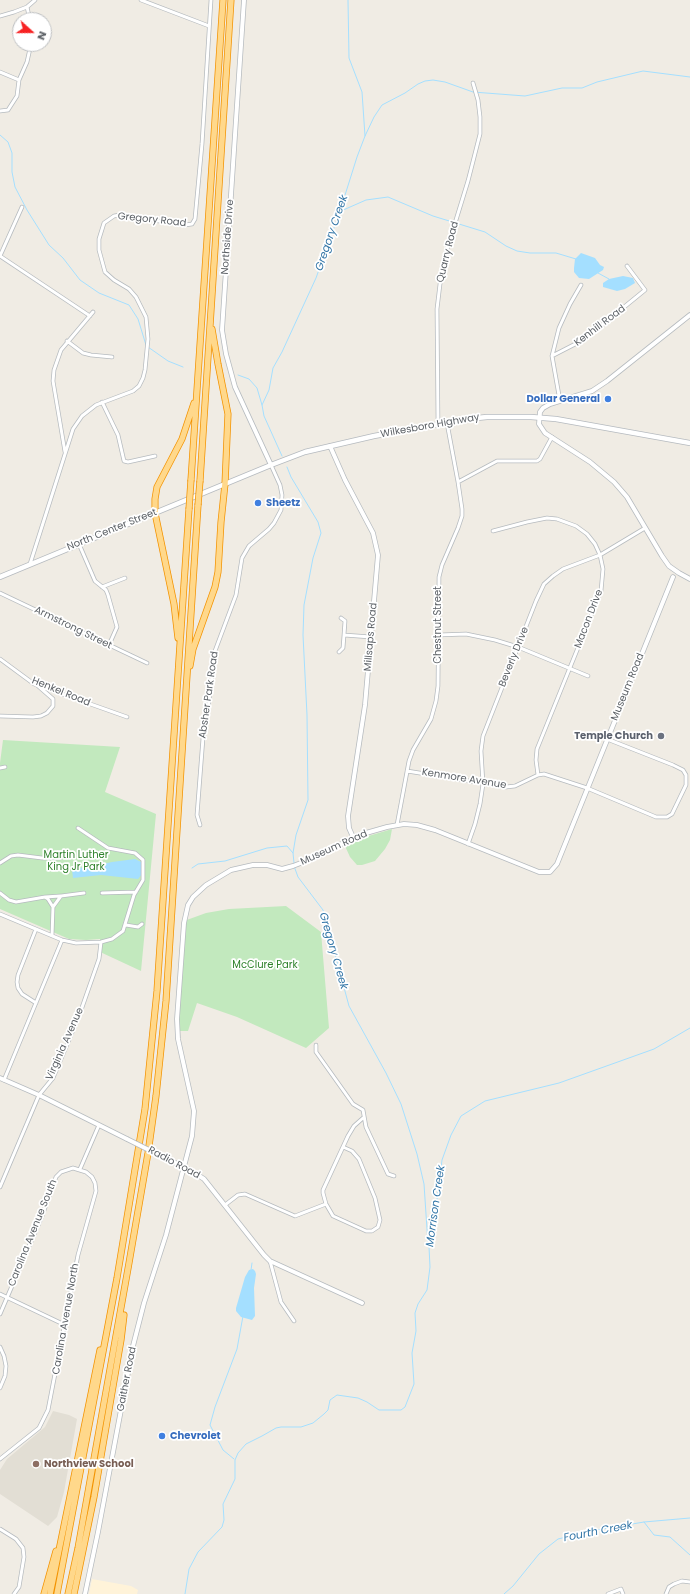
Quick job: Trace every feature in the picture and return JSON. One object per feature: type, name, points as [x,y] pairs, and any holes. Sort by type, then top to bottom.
[{"type":"highway","points":[[57,1594],[110,1313],[144,1117],[151,1050],[158,976],[223,0]]},
{"type":"highway","points":[[68,1594],[82,1526],[148,1153],[161,1051],[231,0]]},
{"type":"highway","points":[[184,714],[193,649],[215,587],[218,572],[220,522],[225,484],[228,414],[213,339],[211,313],[212,288]]},
{"type":"highway","points":[[178,668],[174,604],[155,513],[155,499],[157,487],[189,421],[198,383]]},
{"type":"highway","points":[[75,1594],[120,1348],[129,1263]]},
{"type":"highway","points":[[50,1594],[96,1365],[110,1313]]},
{"type":"highway","points":[[44,1594],[69,1503]]},
{"type":"main road","name":"Wilkesboro Highway","points":[[225,484],[305,452],[438,424],[486,417],[540,417],[690,442]]},
{"type":"main road","name":"North Center Street","points":[[0,577],[225,484]]},
{"type":"street","points":[[0,16],[26,7],[35,0]]},
{"type":"street","points":[[141,0],[209,26]]},
{"type":"street","name":"Gregory Road","points":[[30,564],[73,429],[77,422],[91,409],[102,402],[133,391],[139,386],[144,378],[146,370],[148,339],[146,317],[136,297],[129,289],[105,272],[99,250],[102,228],[108,219],[120,215],[185,225],[192,224],[196,219],[211,0]]},
{"type":"street","name":"Northside Drive","points":[[244,0],[222,330],[226,354],[235,387],[271,465]]},
{"type":"street","points":[[26,7],[28,12]]},
{"type":"street","points":[[0,111],[8,110],[17,96],[19,80],[27,62],[29,52]]},
{"type":"street","points":[[0,72],[19,80]]},
{"type":"street","name":"Quarry Road","points":[[438,424],[437,309],[444,259],[468,181],[480,134],[478,100],[473,83]]},
{"type":"street","points":[[22,207],[0,256],[90,316]]},
{"type":"street","name":"Kenhill Road","points":[[552,356],[585,339],[645,290],[627,266]]},
{"type":"street","points":[[560,401],[552,356],[559,328],[581,285]]},
{"type":"street","points":[[65,454],[53,381],[56,360],[67,341],[93,312]]},
{"type":"street","points":[[689,317],[616,375],[592,391],[543,408],[540,417],[541,428],[590,462],[614,482],[627,497],[662,556],[675,571],[690,579]]},
{"type":"street","points":[[67,341],[83,353],[91,356],[112,357]]},
{"type":"street","points":[[102,402],[118,435],[124,461],[128,462],[155,456]]},
{"type":"street","name":"Chestnut Street","points":[[397,825],[407,771],[413,750],[426,729],[436,701],[438,686],[439,577],[462,516],[458,482],[447,423]]},
{"type":"street","points":[[458,482],[497,462],[537,461],[540,459],[552,437]]},
{"type":"street","name":"Millsaps Road","points":[[330,446],[345,480],[373,533],[377,544],[378,559],[365,705],[348,816],[349,828],[353,837]]},
{"type":"street","name":"Absher Park Road","points":[[200,825],[197,815],[203,738],[215,651],[236,595],[242,558],[249,546],[274,523],[281,510],[282,495],[278,476],[271,465]]},
{"type":"street","name":"Macon Drive","points":[[494,531],[547,518],[557,519],[576,526],[587,534],[595,544],[600,555],[603,569],[601,591],[537,749],[536,760],[538,775]]},
{"type":"street","name":"Beverly Drive","points":[[468,844],[477,818],[483,784],[481,766],[484,736],[544,584],[563,569],[600,555],[645,528]]},
{"type":"street","points":[[79,544],[95,582],[106,590],[108,595],[117,626],[109,645]]},
{"type":"street","points":[[673,577],[675,571]]},
{"type":"street","name":"Museum Road","points":[[184,1167],[194,1124],[192,1098],[178,1039],[177,1019],[183,929],[187,909],[193,897],[200,889],[231,870],[253,865],[267,865],[282,869],[295,866],[316,857],[353,837],[397,825],[422,826],[539,872],[550,872],[557,864],[673,577]]},
{"type":"street","points":[[102,587],[125,578]]},
{"type":"street","name":"Armstrong Street","points":[[0,593],[147,664]]},
{"type":"street","points":[[339,652],[343,648],[345,621],[341,618]]},
{"type":"street","points":[[438,635],[466,634],[481,636],[518,647],[588,676]]},
{"type":"street","points":[[344,635],[372,637]]},
{"type":"street","name":"Henkel Road","points":[[0,659],[34,684],[127,717]]},
{"type":"street","points":[[0,716],[34,717],[47,713],[53,706],[53,698],[34,684]]},
{"type":"street","points":[[538,775],[551,775],[662,818],[672,814],[686,785],[686,775],[683,770],[608,739]]},
{"type":"street","points":[[0,768],[5,767]]},
{"type":"street","name":"Kenmore Avenue","points":[[407,771],[506,787],[515,786],[538,775]]},
{"type":"street","points":[[0,914],[62,940],[76,943],[101,942],[120,935],[126,925],[136,892],[143,880],[144,864],[141,858],[135,853],[108,848],[78,828]]},
{"type":"street","points":[[0,863],[11,856],[18,855],[42,858],[60,858]]},
{"type":"street","points":[[102,893],[136,892]]},
{"type":"street","points":[[0,893],[9,900],[16,902],[84,893]]},
{"type":"street","points":[[52,936],[53,907],[60,896]]},
{"type":"street","points":[[46,897],[53,907]]},
{"type":"street","points":[[126,925],[138,928],[142,924]]},
{"type":"street","points":[[36,929],[18,975],[17,982],[18,988],[22,994],[36,1003]]},
{"type":"street","points":[[2,1079],[62,940]]},
{"type":"street","name":"Virginia Avenue","points":[[0,1187],[39,1095],[53,1078],[79,1016],[99,958],[101,942]]},
{"type":"street","points":[[316,1045],[316,1052],[353,1104],[359,1106],[363,1110],[363,1118],[366,1128],[388,1174],[394,1176]]},
{"type":"street","name":"Radio Road","points":[[2,1079],[99,1124],[184,1167],[204,1179],[270,1261],[362,1303]]},
{"type":"street","points":[[343,1147],[352,1151],[360,1159],[375,1198],[380,1216],[380,1223],[375,1230],[366,1231],[333,1216],[326,1204],[323,1193],[323,1190],[343,1147],[354,1126],[363,1118]]},
{"type":"street","points":[[80,1169],[99,1124]]},
{"type":"street","name":"Gaither Road","points":[[85,1594],[133,1346],[144,1303],[166,1235],[184,1167]]},
{"type":"street","name":"Carolina Avenue South","points":[[0,1314],[39,1222],[56,1177],[67,1169],[80,1169]]},
{"type":"street","name":"Carolina Avenue North","points":[[0,1459],[31,1435],[44,1419],[51,1400],[79,1248],[96,1191],[95,1183],[92,1177],[80,1169]]},
{"type":"street","points":[[225,1205],[238,1195],[245,1194],[296,1216],[326,1204]]},
{"type":"street","points":[[270,1261],[281,1302],[294,1321]]},
{"type":"street","points":[[0,1294],[65,1325]]},
{"type":"street","points":[[0,1348],[4,1356],[6,1366],[5,1376],[0,1388]]},
{"type":"street","points":[[0,1529],[16,1539],[23,1548],[24,1557],[19,1587],[14,1594]]},
{"type":"street","points":[[666,1594],[669,1587],[682,1580],[690,1582]]},
{"type":"street","points":[[608,1594],[621,1589],[623,1594]]},
{"type":"shaded area","name":"Northview School","points":[[53,1411],[69,1415],[77,1419],[64,1492],[57,1517],[48,1526],[0,1494],[0,1470],[7,1459],[45,1427]]},
{"type":"shaded area","points":[[92,1579],[131,1586],[138,1590],[137,1594],[89,1594]]},
{"type":"green space","name":"Martin Luther King Jr Park","points":[[3,740],[120,747],[105,792],[156,814],[141,971],[98,951],[100,939],[69,939],[0,909],[0,763]]},
{"type":"green space","points":[[392,829],[390,840],[375,861],[357,865],[350,857],[345,846],[355,840]]},
{"type":"green space","name":"McClure Park","points":[[286,906],[321,932],[329,1028],[306,1048],[237,1017],[197,1003],[188,1031],[178,1031],[184,921],[206,913],[229,909]]},
{"type":"water","points":[[581,253],[595,258],[600,265],[604,267],[603,270],[589,279],[579,278],[574,272],[574,268],[575,259]]},
{"type":"water","points":[[623,276],[633,278],[635,283],[625,289],[617,291],[603,287],[603,283],[609,279]]},
{"type":"water","points":[[135,859],[141,862],[142,874],[138,879],[101,875],[73,878],[72,870]]},
{"type":"water","points":[[253,1269],[256,1274],[254,1288],[255,1316],[252,1320],[241,1317],[236,1311],[236,1308],[245,1277],[249,1270]]},
{"type":"waterway","name":"Gregory Creek","points":[[282,456],[264,416],[262,405],[269,390],[273,368],[282,352],[316,278],[365,136],[362,92],[349,58],[348,0]]},
{"type":"waterway","points":[[365,136],[374,117],[382,105],[425,81],[433,80],[445,82],[473,92],[525,96],[562,88],[582,88],[597,82],[643,71],[690,77]]},
{"type":"waterway","points":[[0,135],[8,142],[12,153],[12,172],[15,187],[27,210],[49,245],[63,258],[80,280],[99,293],[129,305],[138,319],[146,345]]},
{"type":"waterway","points":[[341,211],[366,200],[388,197],[433,216],[485,232],[506,246],[517,251],[530,253],[556,253],[576,259]]},
{"type":"waterway","points":[[598,273],[609,279]]},
{"type":"waterway","points":[[148,347],[168,361],[183,367]]},
{"type":"waterway","points":[[238,375],[249,379],[257,388],[262,405]]},
{"type":"waterway","name":"Gregory Creek","points":[[287,467],[291,477],[318,522],[321,533],[313,558],[304,605],[303,635],[307,715],[308,800],[296,835],[293,853],[294,863]]},
{"type":"waterway","points":[[192,868],[198,864],[225,861],[267,848],[287,846],[293,853]]},
{"type":"waterway","name":"Gregory Creek","points":[[294,866],[298,877],[323,910],[349,1006],[386,1073],[401,1104],[417,1154],[424,1184],[428,1244]]},
{"type":"waterway","name":"Morrison Creek","points":[[185,1594],[189,1569],[198,1552],[222,1527],[224,1520],[223,1504],[235,1479],[235,1460],[238,1453],[246,1444],[276,1428],[301,1427],[313,1423],[328,1410],[330,1400],[337,1395],[358,1398],[379,1410],[401,1410],[405,1407],[414,1384],[412,1353],[416,1331],[415,1313],[418,1304],[427,1290],[430,1267],[429,1247],[434,1223],[442,1160],[451,1135],[461,1116],[485,1101],[559,1083],[654,1049],[690,1028]]},
{"type":"waterway","points":[[251,1270],[252,1263]]},
{"type":"waterway","points":[[234,1459],[223,1450],[210,1425],[215,1407],[237,1349],[243,1316]]},
{"type":"waterway","name":"Fourth Creek","points":[[504,1594],[513,1586],[539,1554],[558,1539],[591,1531],[644,1522],[690,1518]]},
{"type":"waterway","points":[[644,1522],[654,1535],[670,1537],[690,1555]]},
{"type":"place","name":"Dollar General","points":[[608,399]]},
{"type":"place","name":"Sheetz","points":[[258,503]]},
{"type":"place","name":"Temple Church","points":[[661,736]]},
{"type":"place","name":"Chevrolet","points":[[162,1436]]},
{"type":"place","name":"Northview School","points":[[36,1464]]}]
